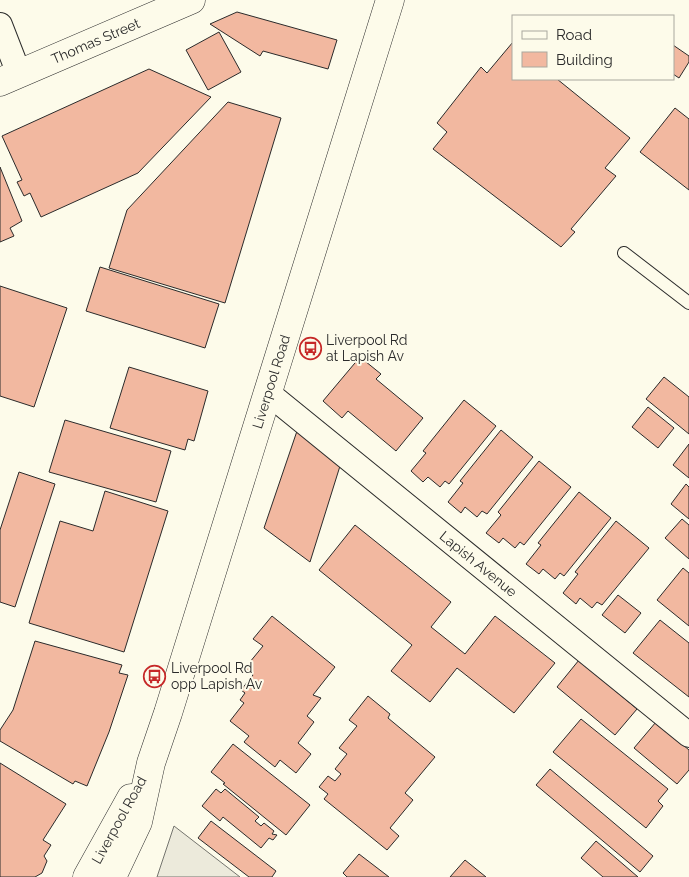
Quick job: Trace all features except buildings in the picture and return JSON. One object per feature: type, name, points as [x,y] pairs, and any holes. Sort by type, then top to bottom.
[{"type":"main road","name":"Thomas Street","points":[[10,78],[192,0]]},
{"type":"main road","name":"Liverpool Road","points":[[112,877],[138,822],[151,764],[390,0]]},
{"type":"main road","name":"Liverpool Road","points":[[87,877],[151,764]]},
{"type":"street","points":[[0,24],[10,78]]},
{"type":"street","name":"Lapish Avenue","points":[[268,393],[689,736]]},
{"type":"lane","points":[[624,253],[689,303]]},
{"type":"shaded area","points":[[174,826],[240,877],[157,877]]},
{"type":"place","name":"Liverpool Rd at Lapish Av","points":[[310,348]]},
{"type":"place","name":"Liverpool Rd opp Lapish Av","points":[[155,676]]}]
